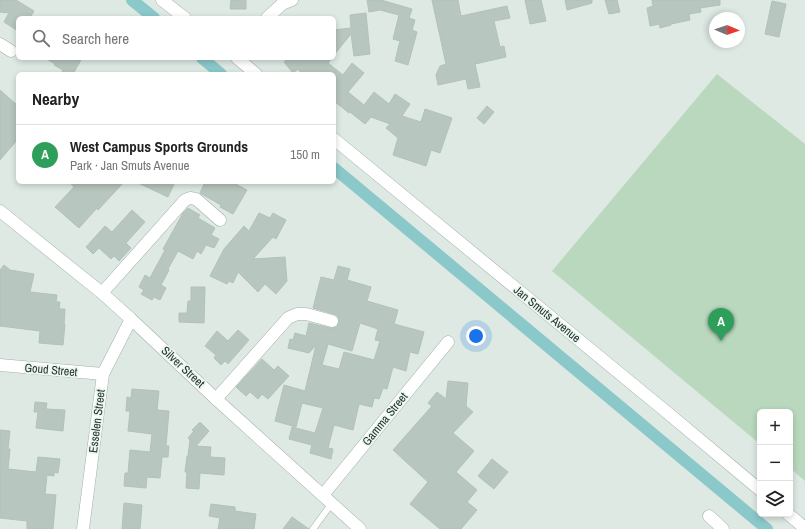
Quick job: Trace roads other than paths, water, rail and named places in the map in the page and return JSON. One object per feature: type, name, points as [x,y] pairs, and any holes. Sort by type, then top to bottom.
[{"type":"street","points":[[162,0],[182,16]]},
{"type":"street","points":[[269,16],[282,4],[292,0]]},
{"type":"street","points":[[0,44],[11,50]]},
{"type":"street","points":[[239,60],[254,72]]},
{"type":"street","name":"Jan Smuts Avenue","points":[[336,141],[757,488]]},
{"type":"street","points":[[102,294],[185,200],[190,198],[196,199],[220,220]]},
{"type":"street","name":"Silver Street","points":[[0,212],[131,319],[216,399],[360,529]]},
{"type":"street","points":[[216,399],[288,318],[298,314],[306,314],[332,321]]},
{"type":"street","name":"Esselen Street","points":[[83,529],[103,374],[131,319]]},
{"type":"street","name":"Gamma Street","points":[[322,495],[448,342]]},
{"type":"street","name":"Goud Street","points":[[0,365],[103,374]]},
{"type":"street","points":[[709,516],[724,529]]},
{"type":"street","points":[[792,517],[805,528]]},
{"type":"lane","points":[[312,529],[332,503]]},
{"type":"waterway","points":[[132,0],[152,16]]},
{"type":"waterway","points":[[204,60],[219,72]]},
{"type":"waterway","points":[[336,170],[767,529]]},
{"type":"place","name":"West Campus Sports Grounds","points":[[721,341]]}]
